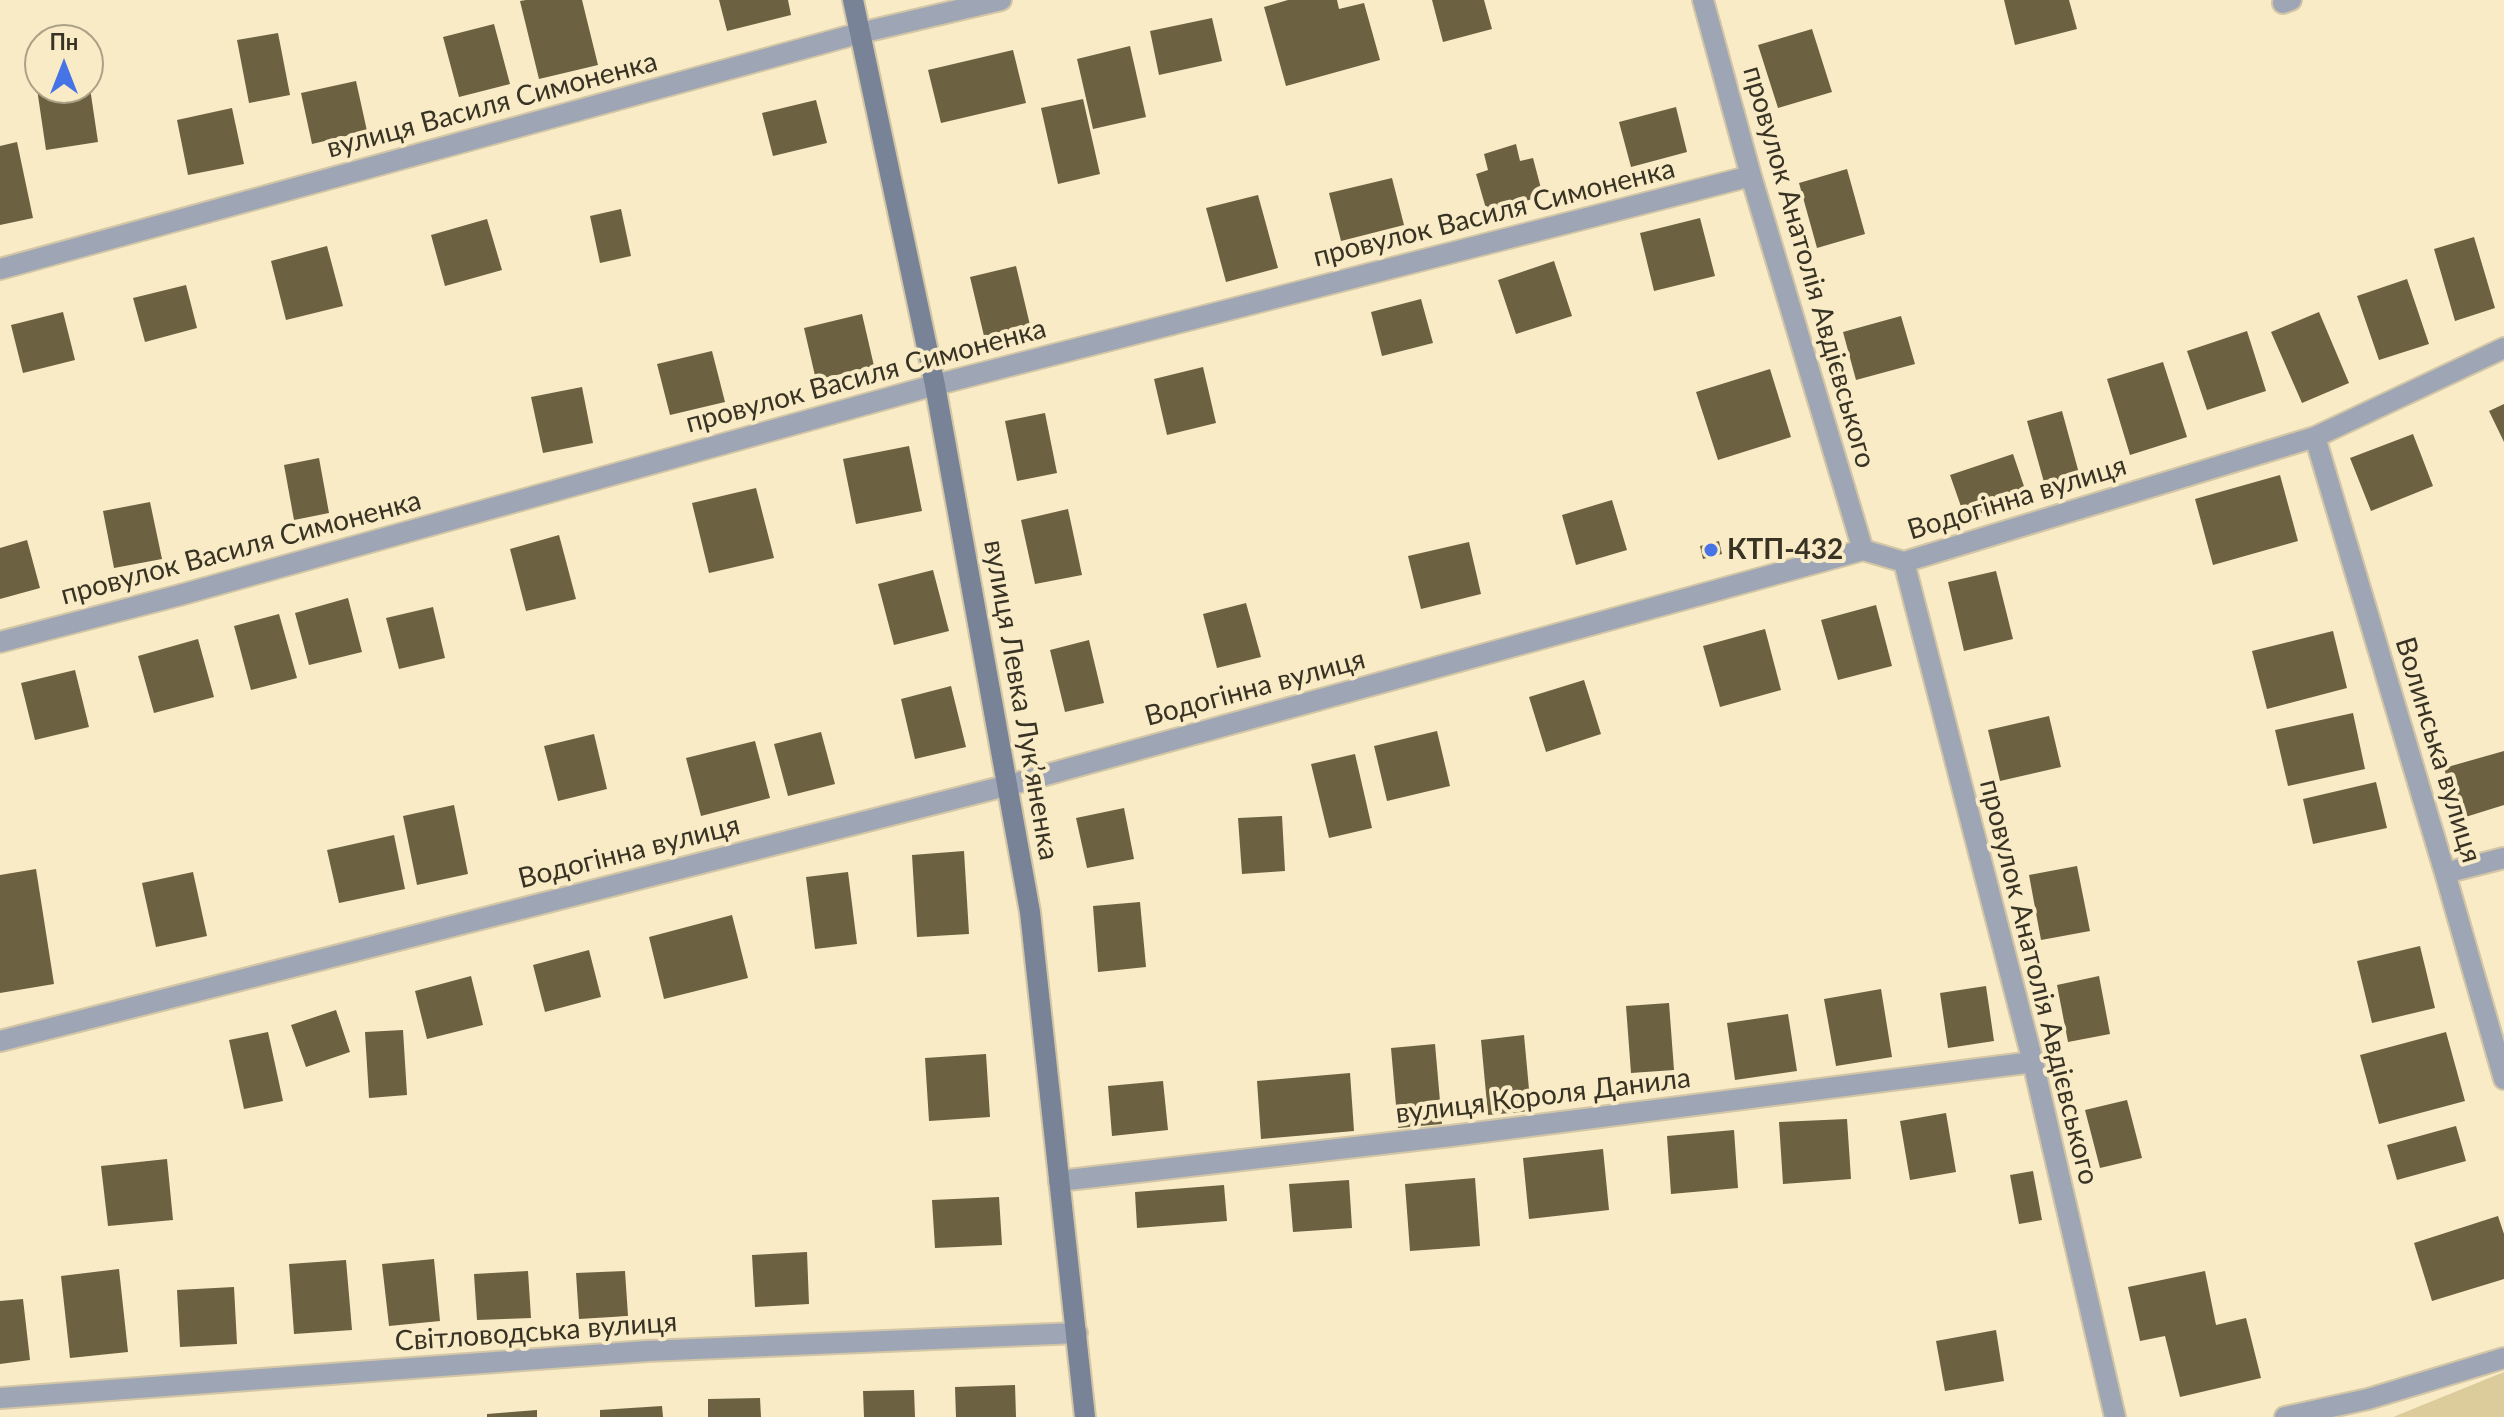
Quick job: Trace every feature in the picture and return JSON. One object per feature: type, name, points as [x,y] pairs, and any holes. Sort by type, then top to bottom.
[{"type":"street","name":"вулиця Левка Лукʼяненка","points":[[853,0],[935,385],[1030,912],[1085,1417]]},
{"type":"street","name":"вулиця Василя Симоненка","points":[[0,269],[860,33],[1001,0]]},
{"type":"street","name":"провулок Анатолія Авдієвського","points":[[1703,0],[1751,176],[1863,550]]},
{"type":"street","name":"провулок Василя Симоненка","points":[[0,642],[935,385],[1751,176]]},
{"type":"street","name":"Водогінна вулиця","points":[[0,1041],[1009,785],[1863,550],[1904,562],[2315,437],[2504,348]]},
{"type":"street","name":"Волинська вулиця","points":[[2315,437],[2504,1079]]},
{"type":"street","name":"провулок Анатолія Авдієвського","points":[[1904,562],[2033,1062],[2115,1417]]},
{"type":"street","points":[[2445,873],[2504,858]]},
{"type":"street","name":"вулиця Короля Данила","points":[[1059,1181],[1451,1136],[2033,1062]]},
{"type":"street","name":"Світловодська вулиця","points":[[0,1398],[647,1351],[1077,1333]]},
{"type":"street","points":[[2285,1417],[2368,1399],[2504,1358]]},
{"type":"shaded area","points":[[2504,1372],[2504,1417],[2393,1417]]},
{"type":"building","points":[[582,0],[598,65],[539,79],[520,1]]},
{"type":"building","points":[[719,0],[788,0],[791,15],[727,31]]},
{"type":"building","points":[[1288,0],[1337,0],[1339,9],[1364,3],[1380,60],[1286,86],[1264,7]]},
{"type":"building","points":[[1432,0],[1484,0],[1492,29],[1443,42]]},
{"type":"building","points":[[2004,0],[2069,0],[2077,29],[2015,45]]},
{"type":"building","points":[[1212,18],[1222,61],[1159,75],[1150,31]]},
{"type":"building","points":[[494,24],[510,84],[459,97],[443,37]]},
{"type":"building","points":[[1812,29],[1832,92],[1778,108],[1758,45]]},
{"type":"building","points":[[278,33],[290,95],[249,103],[237,40]]},
{"type":"building","points":[[1130,46],[1146,117],[1093,129],[1077,59]]},
{"type":"building","points":[[1013,50],[1026,103],[941,123],[928,70]]},
{"type":"building","points":[[356,81],[367,131],[312,144],[301,93]]},
{"type":"building","points":[[1083,99],[1100,174],[1058,184],[1041,108]]},
{"type":"building","points":[[816,100],[827,143],[773,156],[762,113]]},
{"type":"building","points":[[39,104],[92,104],[98,142],[46,150]]},
{"type":"building","points":[[1676,107],[1687,152],[1631,167],[1619,122]]},
{"type":"building","points":[[232,108],[244,164],[188,175],[177,120]]},
{"type":"building","points":[[17,142],[33,218],[0,225],[0,146]]},
{"type":"building","points":[[1516,144],[1520,161],[1533,158],[1543,196],[1487,212],[1476,174],[1488,170],[1484,154]]},
{"type":"building","points":[[1847,169],[1865,234],[1817,248],[1799,183]]},
{"type":"building","points":[[1392,178],[1404,225],[1341,241],[1329,193]]},
{"type":"building","points":[[1258,195],[1278,268],[1226,282],[1206,208]]},
{"type":"building","points":[[621,209],[631,256],[600,263],[590,216]]},
{"type":"building","points":[[1700,218],[1715,276],[1654,291],[1640,233]]},
{"type":"building","points":[[487,219],[502,270],[445,286],[431,235]]},
{"type":"building","points":[[2474,237],[2495,308],[2455,321],[2434,249]]},
{"type":"building","points":[[327,246],[343,306],[286,320],[271,261]]},
{"type":"building","points":[[1554,261],[1572,316],[1516,334],[1498,280]]},
{"type":"building","points":[[1016,266],[1030,325],[984,336],[970,277]]},
{"type":"building","points":[[2407,279],[2429,344],[2379,360],[2357,296]]},
{"type":"building","points":[[186,285],[197,328],[145,342],[133,298]]},
{"type":"building","points":[[1421,299],[1433,343],[1382,356],[1371,312]]},
{"type":"building","points":[[63,312],[75,360],[23,373],[11,325]]},
{"type":"building","points":[[2319,312],[2349,383],[2302,403],[2271,332]]},
{"type":"building","points":[[862,314],[874,366],[816,380],[804,328]]},
{"type":"building","points":[[1901,316],[1915,364],[1856,380],[1843,332]]},
{"type":"building","points":[[2247,331],[2266,391],[2207,410],[2187,351]]},
{"type":"building","points":[[712,351],[725,402],[670,415],[657,364]]},
{"type":"building","points":[[2163,362],[2187,437],[2130,455],[2107,379]]},
{"type":"building","points":[[1203,367],[1216,423],[1167,435],[1154,379]]},
{"type":"building","points":[[1770,369],[1791,437],[1718,460],[1696,392]]},
{"type":"building","points":[[582,387],[593,443],[543,453],[531,397]]},
{"type":"building","points":[[2504,404],[2504,442],[2489,411]]},
{"type":"building","points":[[2062,411],[2080,477],[2045,486],[2027,421]]},
{"type":"building","points":[[1045,413],[1057,473],[1017,481],[1005,421]]},
{"type":"building","points":[[2413,434],[2433,486],[2371,511],[2350,458]]},
{"type":"building","points":[[909,446],[922,511],[856,524],[843,459]]},
{"type":"building","points":[[2013,454],[2028,498],[1965,518],[1950,475]]},
{"type":"building","points":[[319,458],[329,513],[294,520],[284,465]]},
{"type":"building","points":[[2280,475],[2298,541],[2213,565],[2195,499]]},
{"type":"building","points":[[756,488],[774,558],[709,573],[692,503]]},
{"type":"building","points":[[1612,500],[1627,550],[1576,565],[1562,515]]},
{"type":"building","points":[[150,502],[162,559],[114,568],[103,511]]},
{"type":"building","points":[[1068,509],[1082,575],[1035,584],[1021,520]]},
{"type":"building","points":[[559,535],[576,599],[526,611],[510,549]]},
{"type":"building","points":[[27,540],[40,588],[0,599],[0,548]]},
{"type":"building","name":"КТП-432","points":[[1719,541],[1722,554],[1703,559],[1700,546]]},
{"type":"building","points":[[1469,542],[1481,594],[1421,609],[1408,556]]},
{"type":"building","points":[[933,570],[949,631],[894,645],[878,584]]},
{"type":"building","points":[[1996,571],[2013,639],[1964,651],[1948,582]]},
{"type":"building","points":[[348,598],[362,652],[309,665],[295,613]]},
{"type":"building","points":[[1246,603],[1261,657],[1217,668],[1203,614]]},
{"type":"building","points":[[1876,605],[1892,666],[1838,680],[1821,620]]},
{"type":"building","points":[[433,607],[445,658],[399,669],[386,618]]},
{"type":"building","points":[[279,614],[297,678],[251,690],[234,626]]},
{"type":"building","points":[[1765,629],[1781,690],[1720,707],[1703,646]]},
{"type":"building","points":[[2333,631],[2347,688],[2267,709],[2252,651]]},
{"type":"building","points":[[198,639],[214,697],[154,713],[138,656]]},
{"type":"building","points":[[1089,640],[1104,703],[1065,712],[1050,650]]},
{"type":"building","points":[[75,670],[89,727],[35,740],[21,683]]},
{"type":"building","points":[[1584,680],[1601,734],[1546,752],[1529,697]]},
{"type":"building","points":[[951,686],[966,747],[915,759],[901,699]]},
{"type":"building","points":[[2353,713],[2365,769],[2288,786],[2275,730]]},
{"type":"building","points":[[2049,716],[2061,767],[2000,781],[1988,730]]},
{"type":"building","points":[[1437,731],[1450,786],[1387,801],[1374,746]]},
{"type":"building","points":[[821,732],[835,784],[788,796],[774,744]]},
{"type":"building","points":[[594,734],[607,789],[558,801],[544,746]]},
{"type":"building","points":[[755,741],[770,798],[701,816],[686,758]]},
{"type":"building","points":[[2504,751],[2504,805],[2459,819],[2444,768]]},
{"type":"building","points":[[1355,754],[1372,828],[1329,838],[1311,764]]},
{"type":"building","points":[[2376,782],[2387,828],[2313,844],[2303,799]]},
{"type":"building","points":[[454,805],[468,874],[417,885],[403,816]]},
{"type":"building","points":[[1124,808],[1134,859],[1087,868],[1076,818]]},
{"type":"building","points":[[1282,816],[1285,871],[1242,874],[1238,818]]},
{"type":"building","points":[[394,835],[405,889],[339,903],[327,850]]},
{"type":"building","points":[[964,851],[969,934],[917,937],[912,855]]},
{"type":"building","points":[[2077,866],[2090,931],[2041,940],[2029,875]]},
{"type":"building","points":[[36,869],[54,984],[0,993],[0,875]]},
{"type":"building","points":[[193,872],[207,936],[156,947],[142,883]]},
{"type":"building","points":[[848,872],[857,944],[815,949],[806,877]]},
{"type":"building","points":[[1140,902],[1146,967],[1098,972],[1093,906]]},
{"type":"building","points":[[732,915],[748,978],[664,999],[649,937]]},
{"type":"building","points":[[2420,946],[2435,1008],[2372,1023],[2357,961]]},
{"type":"building","points":[[589,950],[601,997],[545,1012],[533,965]]},
{"type":"building","points":[[471,976],[483,1025],[427,1039],[415,991]]},
{"type":"building","points":[[2099,976],[2110,1034],[2068,1042],[2057,985]]},
{"type":"building","points":[[1986,986],[1994,1041],[1948,1048],[1940,993]]},
{"type":"building","points":[[1881,989],[1892,1057],[1836,1066],[1824,999]]},
{"type":"building","points":[[1669,1003],[1674,1070],[1631,1073],[1626,1006]]},
{"type":"building","points":[[336,1010],[350,1052],[306,1067],[291,1025]]},
{"type":"building","points":[[1788,1014],[1797,1071],[1735,1080],[1727,1023]]},
{"type":"building","points":[[403,1030],[407,1095],[369,1098],[365,1032]]},
{"type":"building","points":[[268,1032],[283,1101],[244,1109],[229,1040]]},
{"type":"building","points":[[2446,1032],[2465,1101],[2379,1124],[2360,1055]]},
{"type":"building","points":[[1524,1035],[1531,1111],[1488,1115],[1481,1040]]},
{"type":"building","points":[[1435,1044],[1442,1124],[1398,1128],[1391,1048]]},
{"type":"building","points":[[986,1054],[990,1117],[929,1121],[925,1058]]},
{"type":"building","points":[[1350,1073],[1354,1131],[1261,1139],[1257,1081]]},
{"type":"building","points":[[1163,1081],[1168,1130],[1112,1136],[1108,1086]]},
{"type":"building","points":[[2127,1100],[2142,1158],[2100,1168],[2085,1110]]},
{"type":"building","points":[[1946,1113],[1956,1172],[1910,1180],[1900,1121]]},
{"type":"building","points":[[1847,1119],[1851,1179],[1783,1184],[1779,1122]]},
{"type":"building","points":[[2456,1126],[2466,1161],[2397,1180],[2387,1145]]},
{"type":"building","points":[[1734,1130],[1738,1188],[1671,1194],[1667,1136]]},
{"type":"building","points":[[1603,1149],[1609,1210],[1529,1219],[1523,1158]]},
{"type":"building","points":[[167,1159],[173,1220],[108,1226],[101,1166]]},
{"type":"building","points":[[2033,1171],[2042,1220],[2019,1224],[2010,1175]]},
{"type":"building","points":[[1475,1178],[1480,1246],[1410,1251],[1405,1184]]},
{"type":"building","points":[[1349,1180],[1352,1228],[1293,1232],[1289,1184]]},
{"type":"building","points":[[1224,1185],[1227,1221],[1137,1228],[1135,1192]]},
{"type":"building","points":[[999,1197],[1002,1245],[935,1248],[932,1200]]},
{"type":"building","points":[[2498,1216],[2504,1234],[2504,1279],[2432,1301],[2414,1243]]},
{"type":"building","points":[[807,1252],[809,1304],[755,1307],[752,1255]]},
{"type":"building","points":[[434,1259],[440,1321],[389,1326],[382,1264]]},
{"type":"building","points":[[346,1260],[352,1330],[294,1334],[289,1264]]},
{"type":"building","points":[[119,1269],[128,1352],[70,1358],[61,1276]]},
{"type":"building","points":[[528,1271],[531,1318],[477,1320],[474,1274]]},
{"type":"building","points":[[625,1271],[628,1316],[579,1319],[576,1273]]},
{"type":"building","points":[[2205,1271],[2216,1325],[2246,1318],[2261,1378],[2180,1397],[2165,1336],[2140,1341],[2128,1287]]},
{"type":"building","points":[[234,1287],[237,1344],[180,1347],[177,1290]]},
{"type":"building","points":[[23,1299],[30,1360],[0,1364],[0,1301]]},
{"type":"building","points":[[1996,1330],[2004,1381],[1945,1391],[1936,1341]]},
{"type":"building","points":[[1015,1385],[1016,1417],[956,1417],[955,1387]]},
{"type":"building","points":[[914,1390],[915,1417],[864,1417],[863,1391]]},
{"type":"building","points":[[760,1398],[761,1417],[708,1417],[708,1399]]},
{"type":"building","points":[[662,1406],[663,1417],[600,1417],[600,1410]]},
{"type":"building","points":[[537,1410],[537,1417],[487,1417],[487,1414]]},
{"type":"place","name":"КТП-432","points":[[1711,550]]}]
